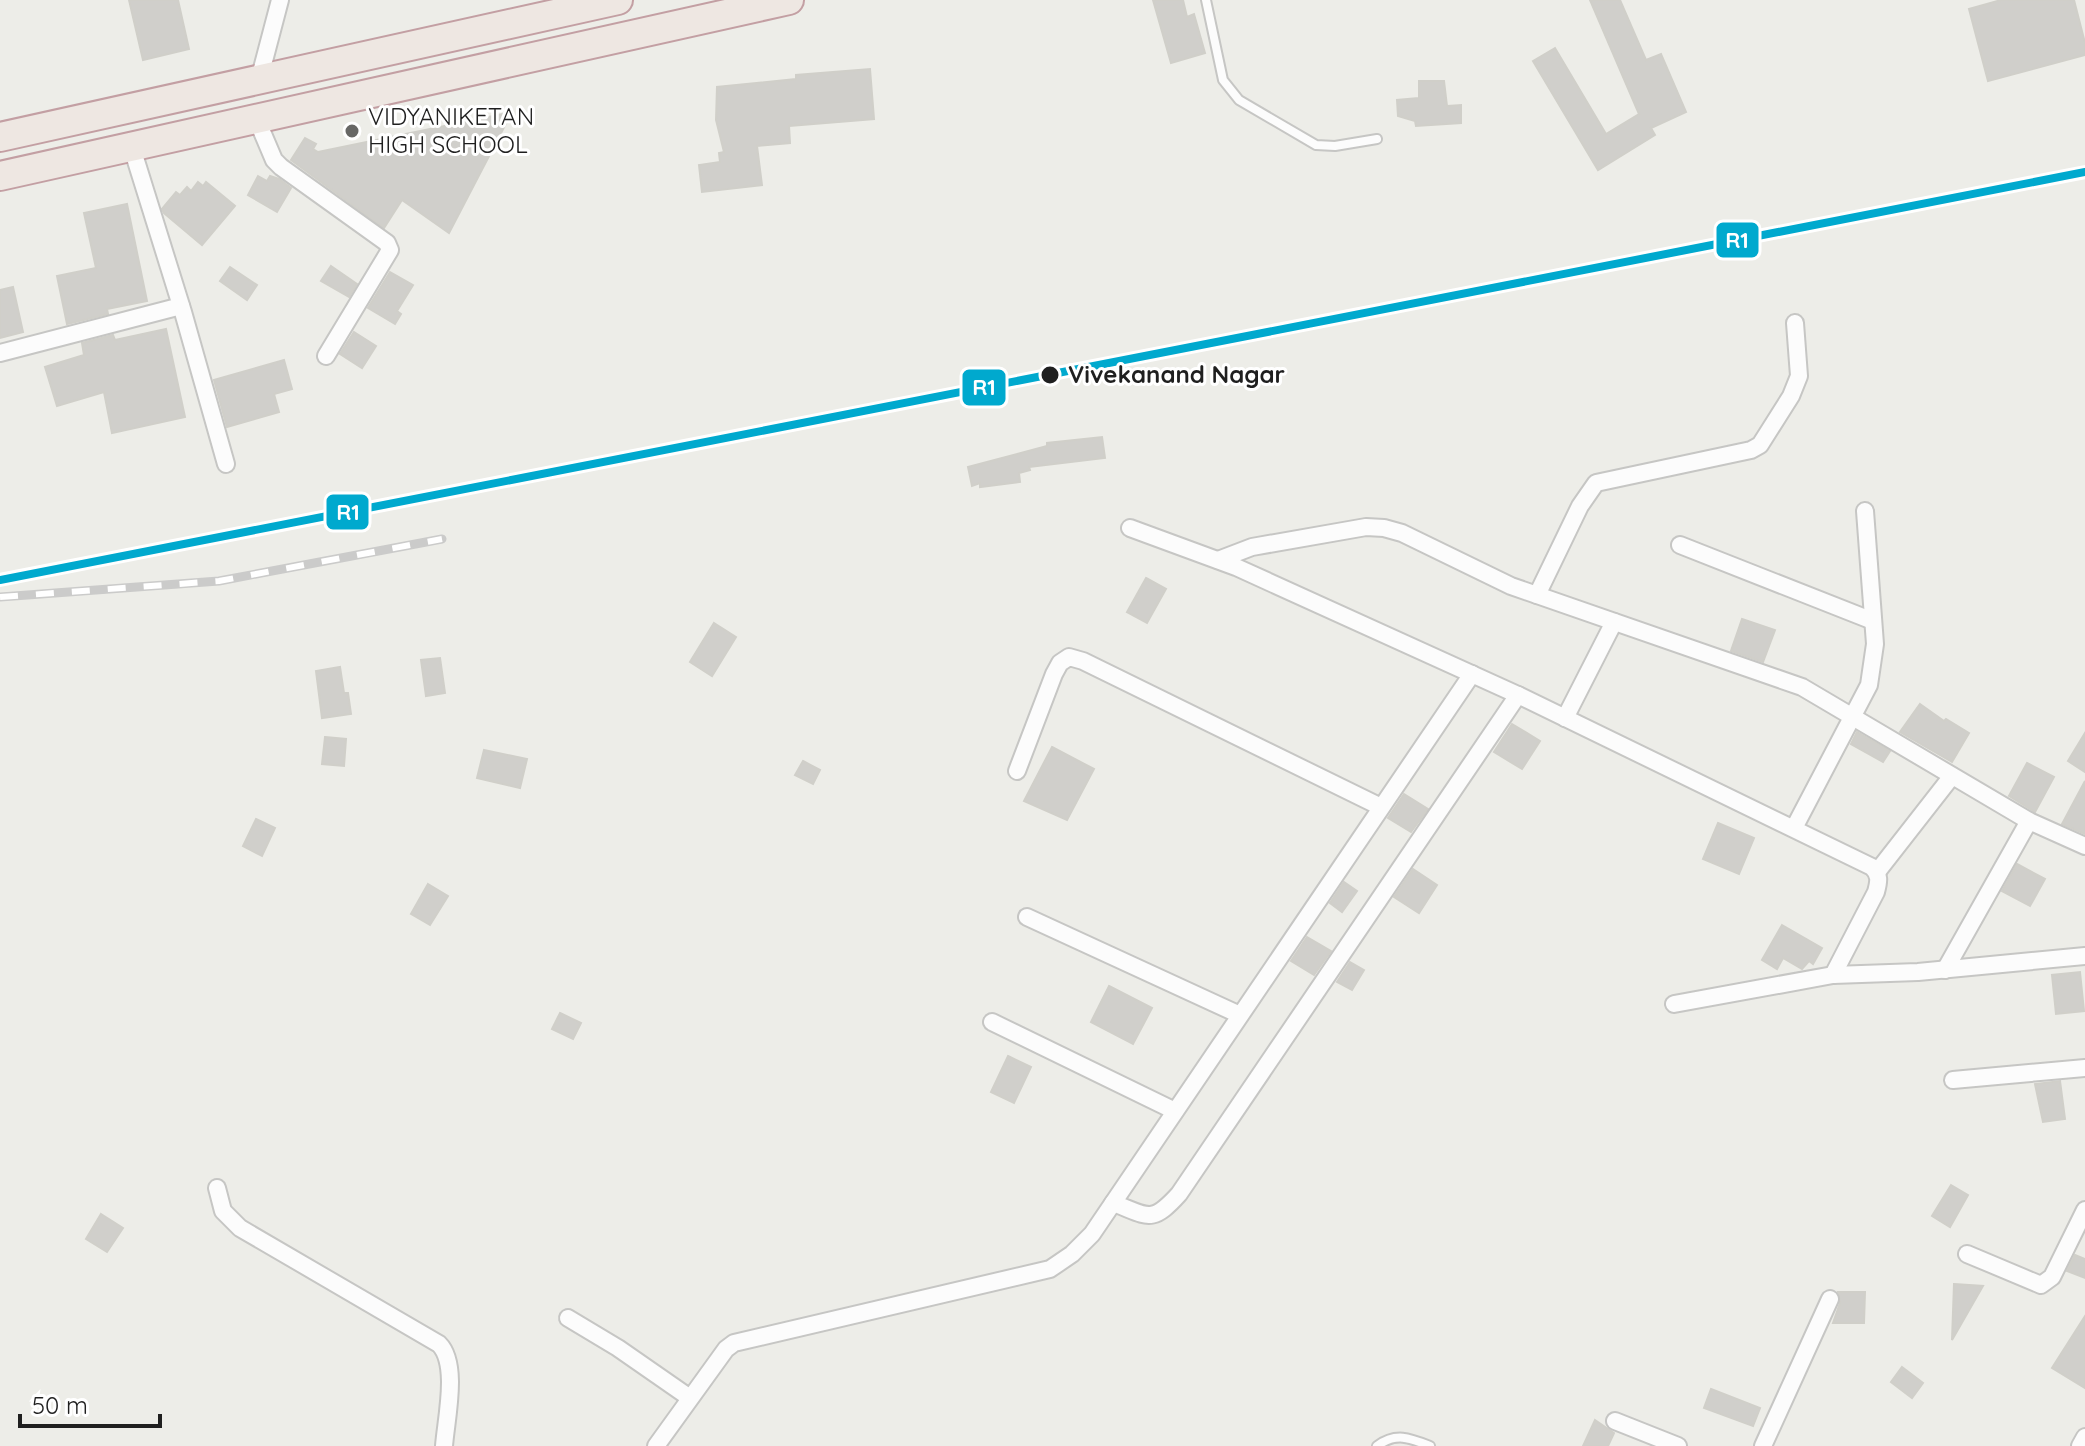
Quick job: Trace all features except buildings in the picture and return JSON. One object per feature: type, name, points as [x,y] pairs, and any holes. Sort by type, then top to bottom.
[{"type":"highway","points":[[0,137],[618,0]]},
{"type":"highway","points":[[0,176],[257,120],[759,3],[789,0]]},
{"type":"street","points":[[259,80],[280,0]]},
{"type":"street","points":[[257,120],[274,160],[281,167],[387,243],[390,250],[326,356]]},
{"type":"street","points":[[132,148],[226,464]]},
{"type":"street","points":[[0,353],[181,306]]},
{"type":"street","points":[[1537,595],[1580,506],[1596,483],[1751,450],[1760,445],[1791,396],[1799,376],[1795,323]]},
{"type":"street","points":[[1794,828],[1869,685],[1875,644],[1865,511]]},
{"type":"street","points":[[1218,560],[1252,547],[1366,527],[1402,533],[1511,586],[1802,687],[2029,821],[2085,846]]},
{"type":"street","points":[[1130,528],[1218,560],[1518,695],[1857,858],[1877,872]]},
{"type":"street","points":[[1680,545],[1873,621]]},
{"type":"street","points":[[1565,718],[1614,622]]},
{"type":"street","points":[[1017,771],[1054,674],[1060,663],[1069,657],[1098,668],[1381,807]]},
{"type":"street","points":[[656,1446],[726,1349],[745,1339],[1050,1269],[1072,1254],[1092,1234],[1472,674]]},
{"type":"street","points":[[1113,1203],[1150,1217],[1160,1214],[1179,1194],[1518,695]]},
{"type":"street","points":[[1833,975],[1876,892],[1877,872],[1952,776]]},
{"type":"street","points":[[1945,970],[2029,821]]},
{"type":"street","points":[[1027,917],[1240,1015]]},
{"type":"street","points":[[1674,1004],[1833,975],[1945,970],[2085,956]]},
{"type":"street","points":[[992,1022],[1175,1111]]},
{"type":"street","points":[[1953,1080],[2085,1068]]},
{"type":"street","points":[[217,1188],[223,1211],[240,1228],[439,1344],[446,1351],[450,1370],[444,1446]]},
{"type":"street","points":[[1967,1254],[2045,1284],[2052,1277],[2085,1210]]},
{"type":"street","points":[[1763,1446],[1830,1299]]},
{"type":"street","points":[[568,1318],[690,1398]]},
{"type":"street","points":[[1615,1421],[1678,1446]]},
{"type":"street","points":[[2080,1446],[2085,1437]]},
{"type":"lane","points":[[1206,0],[1223,80],[1239,100],[1316,145],[1335,146],[1377,139]]},
{"type":"lane","points":[[1377,1446],[1397,1436],[1410,1437],[1430,1446]]},
{"type":"railway","points":[[0,597],[219,581],[442,539]]},
{"type":"transit line","name":"R1","points":[[0,580],[2085,172]]},
{"type":"place","name":"VIDYANIKETAN HIGH SCHOOL","points":[[352,131]]},
{"type":"place","name":"Vivekanand Nagar","points":[[1050,375]]}]
